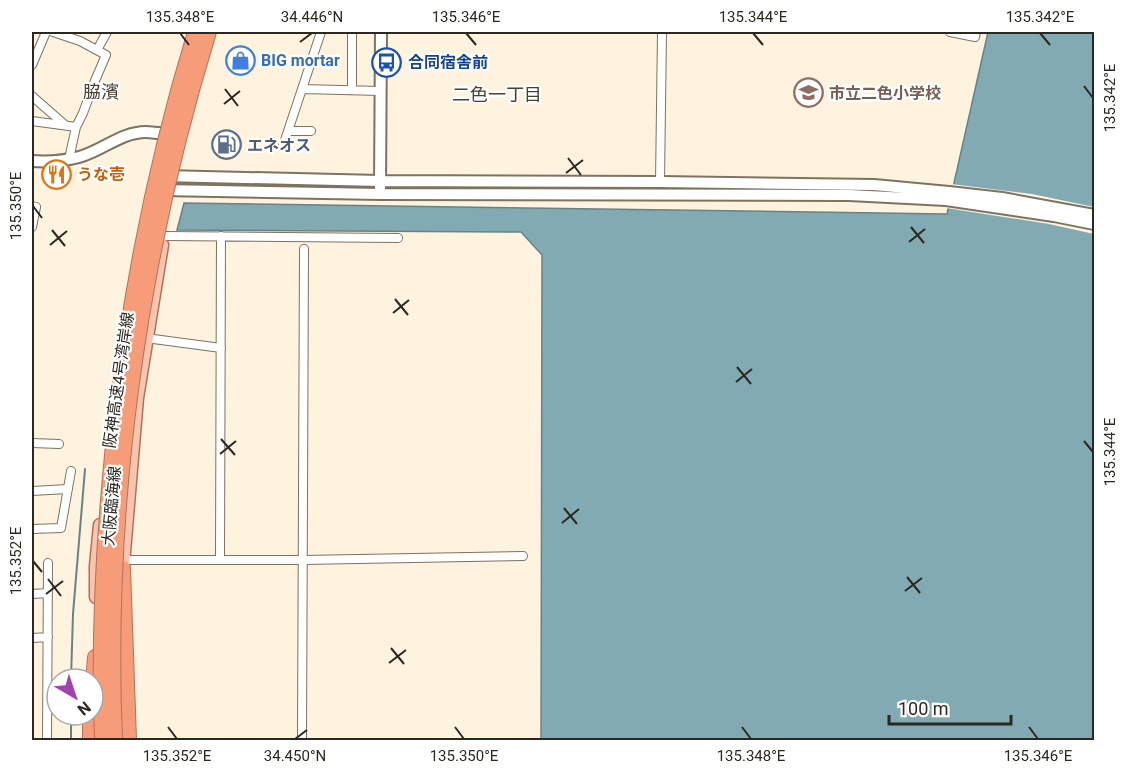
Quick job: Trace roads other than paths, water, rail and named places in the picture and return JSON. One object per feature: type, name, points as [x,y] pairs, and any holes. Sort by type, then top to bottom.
[{"type":"highway","name":"阪神高速4号湾岸線","points":[[102,741],[103,560],[118,400],[143,239],[171,115],[195,32]]},
{"type":"highway","name":"阪神高速4号湾岸線","points":[[115,741],[113,627],[115,559],[129,404],[155,245],[185,113],[209,32]]},
{"type":"highway","points":[[123,564],[129,741]]},
{"type":"highway","points":[[94,667],[95,657]]},
{"type":"main road","name":"大阪臨海線","points":[[92,741],[96,566],[108,433],[125,304],[137,236],[160,134],[189,32]]},
{"type":"main road","name":"大阪臨海線","points":[[121,741],[120,634],[123,564],[137,398],[173,191],[215,32]]},
{"type":"street","points":[[32,65],[46,32]]},
{"type":"street","points":[[53,32],[80,41],[106,55],[76,127],[69,159]]},
{"type":"street","points":[[97,50],[107,32]]},
{"type":"street","points":[[283,146],[321,32]]},
{"type":"street","points":[[352,32],[352,90]]},
{"type":"street","points":[[380,194],[381,32]]},
{"type":"street","points":[[660,182],[662,32]]},
{"type":"street","points":[[950,32],[975,37],[976,32]]},
{"type":"street","points":[[303,89],[380,91]]},
{"type":"street","points":[[32,96],[65,125]]},
{"type":"street","points":[[32,120],[76,127]]},
{"type":"street","points":[[289,131],[311,130]]},
{"type":"street","points":[[32,161],[81,157],[135,133],[160,134]]},
{"type":"street","points":[[151,175],[176,178],[380,181],[874,185],[948,196],[1095,224]]},
{"type":"street","points":[[148,190],[380,194],[948,196],[1002,198],[1095,215]]},
{"type":"street","points":[[32,206],[36,207],[32,227]]},
{"type":"street","points":[[164,236],[398,238]]},
{"type":"street","points":[[220,560],[221,236]]},
{"type":"street","points":[[302,741],[304,249]]},
{"type":"street","points":[[146,338],[221,348]]},
{"type":"street","points":[[32,443],[59,444]]},
{"type":"street","points":[[32,530],[61,528],[71,471]]},
{"type":"street","points":[[32,491],[68,489]]},
{"type":"street","points":[[123,564],[220,560],[523,556]]},
{"type":"street","points":[[47,741],[48,563]]},
{"type":"street","points":[[32,594],[48,593]]},
{"type":"street","points":[[32,638],[48,637]]},
{"type":"water","points":[[988,32],[1094,32],[1094,740],[541,740],[542,255],[521,232],[177,230],[184,203],[947,214]]},
{"type":"waterway","points":[[71,667],[73,614],[85,469]]},
{"type":"waterway","points":[[71,727],[71,740]]},
{"type":"place","name":"BIG mortar","points":[[240,60]]},
{"type":"place","name":"合同宿舎前","points":[[387,62]]},
{"type":"place","name":"市立二色小学校","points":[[808,93]]},
{"type":"place","name":"エネオス","points":[[226,145]]},
{"type":"place","name":"うな壱","points":[[56,174]]},
{"type":"district","name":"脇濱","points":[[101,92]]},
{"type":"district","name":"二色一丁目","points":[[497,95]]}]
